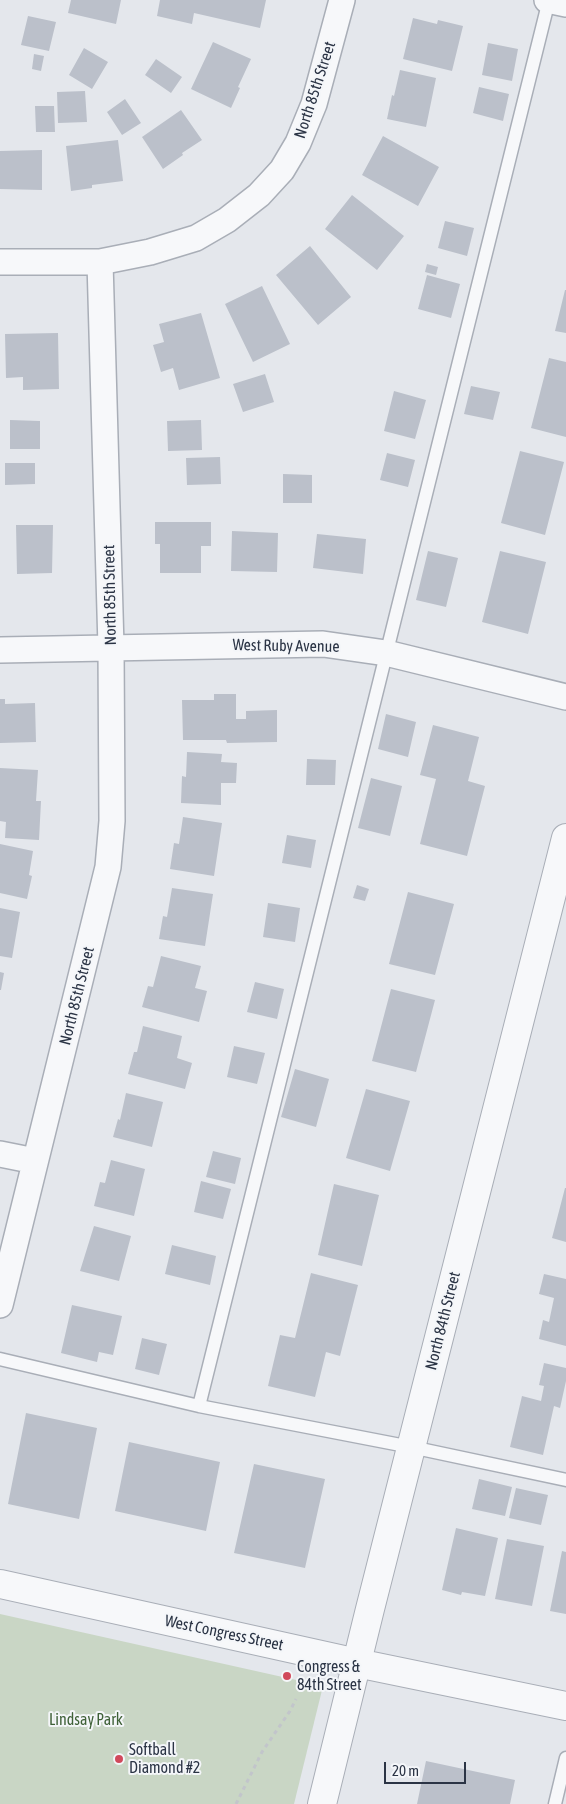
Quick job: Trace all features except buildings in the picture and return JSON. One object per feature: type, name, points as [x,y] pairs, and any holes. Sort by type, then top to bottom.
[{"type":"street","name":"North 85th Street","points":[[0,1305],[108,867],[112,820],[111,647],[100,262],[150,252],[196,238],[228,220],[258,195],[282,170],[298,143],[314,104],[342,0]]},
{"type":"street","points":[[548,0],[566,4]]},
{"type":"street","points":[[0,262],[100,262]]},
{"type":"street","name":"West Ruby Avenue","points":[[0,650],[323,644],[386,653],[566,696]]},
{"type":"street","name":"North 84th Street","points":[[322,1804],[566,838]]},
{"type":"street","points":[[0,1154],[35,1161]]},
{"type":"street","name":"West Congress Street","points":[[0,1584],[357,1663],[566,1706]]},
{"type":"lane","points":[[199,1406],[548,0]]},
{"type":"lane","points":[[0,1358],[199,1406],[411,1447],[566,1480]]},
{"type":"lane","points":[[555,1804],[566,1758]]},
{"type":"path","points":[[236,1804],[262,1752],[296,1699]]},
{"type":"green space","name":"Lindsay Park","points":[[0,1614],[323,1686],[294,1804],[0,1804]]},
{"type":"place","name":"Congress & 84th Street","points":[[287,1676]]},
{"type":"place","name":"Softball Diamond #2","points":[[119,1759]]}]
